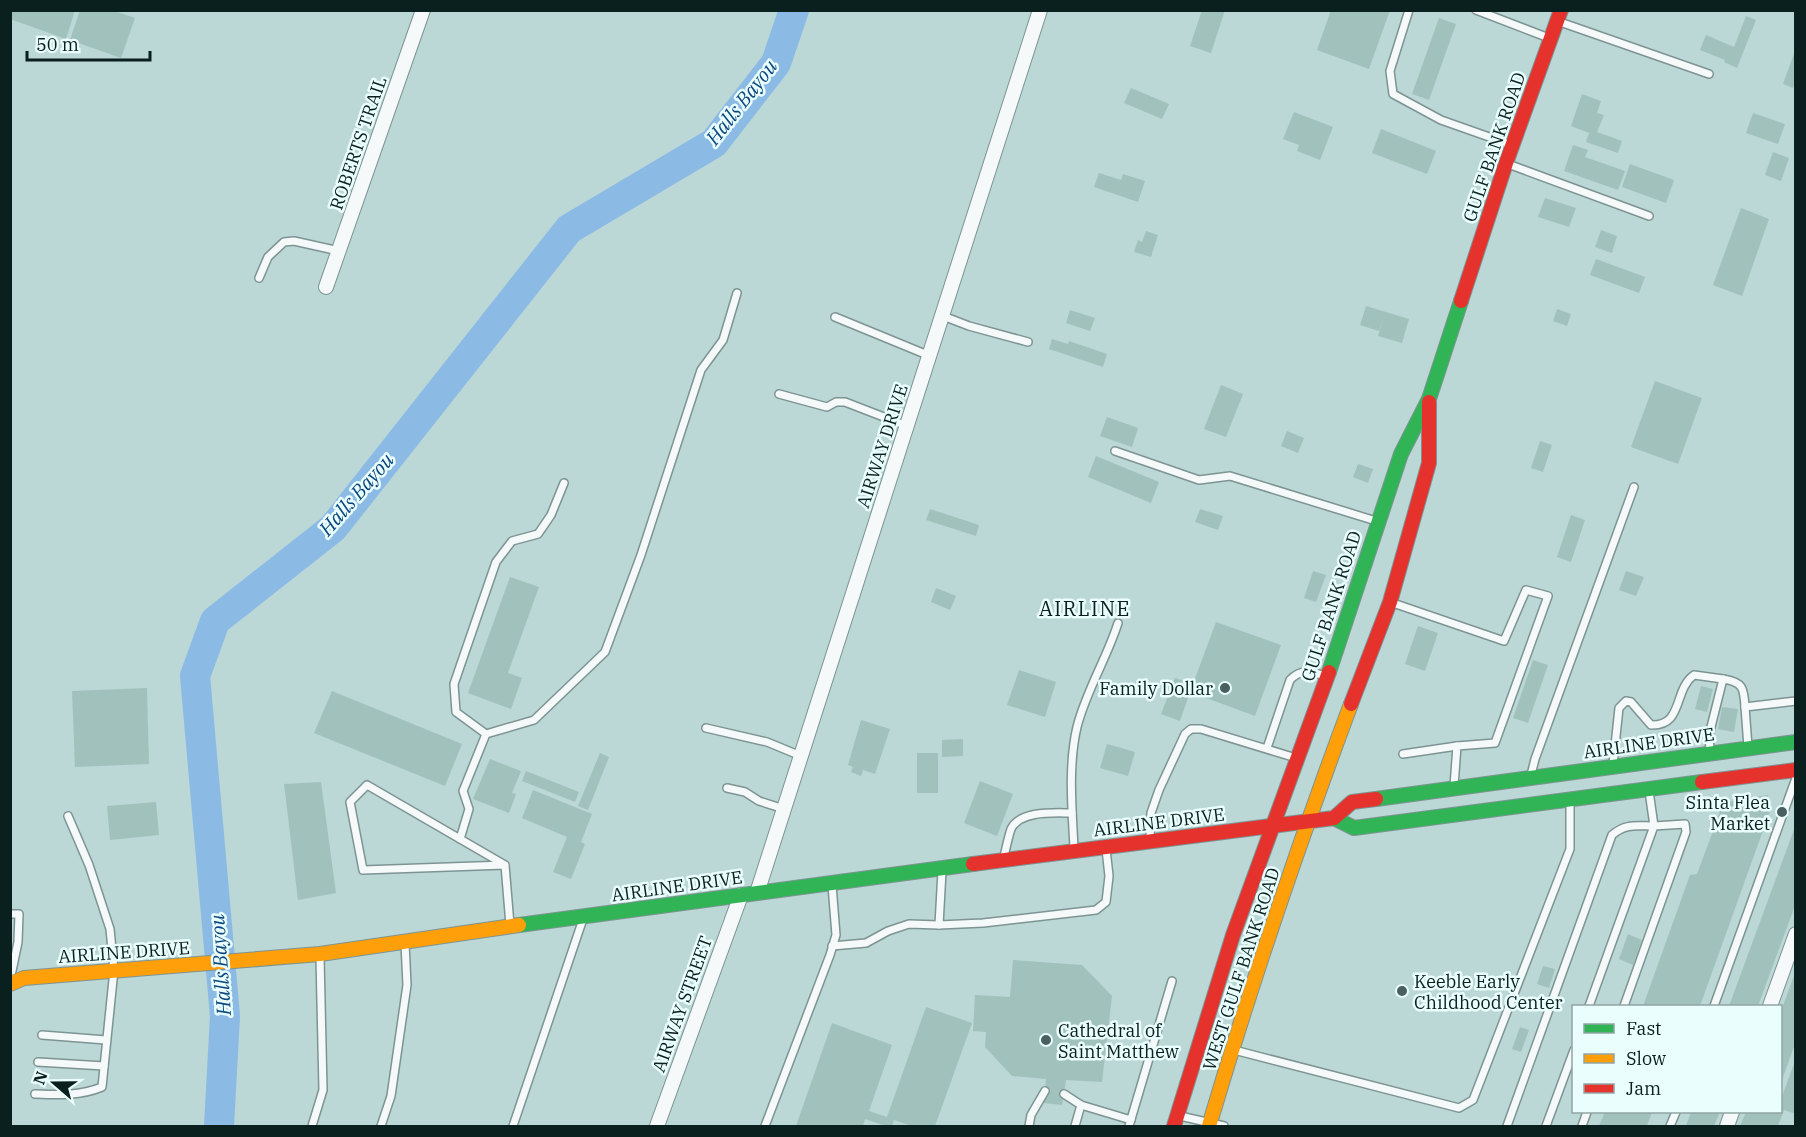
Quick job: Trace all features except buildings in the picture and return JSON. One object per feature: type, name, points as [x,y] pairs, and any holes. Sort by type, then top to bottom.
[{"type":"main road","name":"GULF BANK ROAD","points":[[1273,826],[1358,590],[1401,454],[1428,399],[1512,145],[1559,16]]},
{"type":"main road","name":"GULF BANK ROAD","points":[[1307,822],[1390,602],[1429,462],[1428,399]]},
{"type":"main road","name":"AIRLINE DRIVE","points":[[14,976],[320,954],[405,940],[1003,859],[1307,822],[1334,818],[1352,802],[1796,742]]},
{"type":"main road","name":"AIRLINE DRIVE","points":[[1334,818],[1354,828],[1796,770]]},
{"type":"main road","name":"WEST GULF BANK ROAD","points":[[1215,1125],[1232,1049],[1307,822]]},
{"type":"main road","name":"WEST GULF BANK ROAD","points":[[1176,1121],[1233,935],[1273,826]]},
{"type":"street","name":"ROBERTS TRAIL","points":[[326,287],[423,10]]},
{"type":"street","name":"AIRWAY DRIVE","points":[[757,893],[1040,10]]},
{"type":"street","name":"AIRWAY STREET","points":[[657,1126],[741,895]]},
{"type":"street","points":[[1770,1005],[1796,934]]},
{"type":"lane","points":[[1409,10],[1390,71],[1393,94],[1441,120],[1512,145]]},
{"type":"lane","points":[[1476,10],[1551,39]]},
{"type":"lane","points":[[1559,16],[1709,74]]},
{"type":"lane","points":[[1506,163],[1648,216]]},
{"type":"lane","points":[[259,278],[268,257],[285,242],[294,241],[339,251]]},
{"type":"lane","points":[[486,734],[534,720],[604,652],[641,555],[702,370],[723,340],[736,293]]},
{"type":"lane","points":[[943,316],[969,326],[1028,342]]},
{"type":"lane","points":[[835,317],[930,356]]},
{"type":"lane","points":[[779,394],[827,407],[836,402],[845,402],[907,426]]},
{"type":"lane","points":[[1115,450],[1199,480],[1230,476],[1378,522]]},
{"type":"lane","points":[[486,734],[456,712],[454,684],[496,562],[512,541],[538,534],[551,515],[564,483]]},
{"type":"lane","points":[[1531,778],[1535,759],[1634,487]]},
{"type":"lane","points":[[1390,602],[1504,641],[1526,590],[1548,596],[1495,743],[1403,754]]},
{"type":"lane","points":[[1074,850],[1072,813],[1077,726],[1110,649],[1118,623]]},
{"type":"lane","points":[[1267,748],[1290,681],[1297,673],[1305,671],[1328,676]]},
{"type":"lane","points":[[1613,766],[1619,708],[1626,701],[1631,702],[1651,725],[1661,726],[1670,720],[1687,680],[1694,675],[1736,681],[1742,687],[1748,748]]},
{"type":"lane","points":[[1710,753],[1709,735],[1723,679]]},
{"type":"lane","points":[[1745,707],[1796,701]]},
{"type":"lane","points":[[706,728],[767,742],[801,756]]},
{"type":"lane","points":[[1149,840],[1151,813],[1159,790],[1185,734],[1191,729],[1201,729],[1297,758]]},
{"type":"lane","points":[[460,839],[469,809],[463,791],[486,734]]},
{"type":"lane","points":[[1454,789],[1457,746]]},
{"type":"lane","points":[[1714,1005],[1796,778]]},
{"type":"lane","points":[[367,785],[505,865],[363,870],[350,802],[367,785]]},
{"type":"lane","points":[[727,788],[745,792],[759,801],[784,809]]},
{"type":"lane","points":[[1589,1005],[1654,826],[1649,789]]},
{"type":"lane","points":[[1232,1049],[1459,1108],[1473,1100],[1570,849],[1570,800]]},
{"type":"lane","points":[[1003,859],[1012,827],[1022,818],[1043,814],[1072,813]]},
{"type":"lane","points":[[35,1094],[66,1096],[90,1092],[102,1087],[114,970],[110,929],[89,865],[68,816]]},
{"type":"lane","points":[[1507,1126],[1612,835],[1620,828],[1631,826],[1685,824],[1686,832],[1624,1005]]},
{"type":"lane","points":[[832,946],[866,943],[888,931],[909,924],[983,923],[1096,909],[1106,902],[1108,891],[1106,846]]},
{"type":"lane","points":[[505,865],[510,927]]},
{"type":"lane","points":[[939,925],[942,868]]},
{"type":"lane","points":[[765,1126],[826,970],[836,935],[832,882]]},
{"type":"lane","points":[[10,914],[19,915],[14,976]]},
{"type":"lane","points":[[513,1126],[584,917]]},
{"type":"lane","points":[[381,1126],[392,1096],[407,985],[405,940]]},
{"type":"lane","points":[[312,1126],[323,1090],[320,954]]},
{"type":"lane","points":[[1064,1094],[1081,1105],[1130,1123],[1172,981]]},
{"type":"lane","points":[[42,1035],[106,1040]]},
{"type":"lane","points":[[1546,1126],[1572,1055]]},
{"type":"lane","points":[[38,1062],[104,1066]]},
{"type":"lane","points":[[1029,1126],[1032,1115],[1045,1091]]},
{"type":"lane","points":[[1075,1126],[1081,1105]]},
{"type":"lane","points":[[1176,1121],[1215,1125]]},
{"type":"waterway","name":"Halls Bayou","points":[[219,1126],[225,1016],[195,676],[215,621],[333,528],[569,229],[714,143],[776,63],[794,10]]},
{"type":"traffic: fast","points":[[1329,672],[1401,454],[1429,399],[1461,301]]},
{"type":"traffic: fast","points":[[1376,799],[1796,742]]},
{"type":"traffic: fast","points":[[1334,818],[1354,828],[1702,782]]},
{"type":"traffic: fast","points":[[519,925],[973,864]]},
{"type":"traffic: slow","points":[[1209,1126],[1276,914],[1351,704]]},
{"type":"traffic: slow","points":[[10,984],[24,978],[320,954],[519,925]]},
{"type":"traffic: jam","points":[[1461,301],[1506,163],[1561,10]]},
{"type":"traffic: jam","points":[[1351,704],[1390,602],[1429,463],[1429,402]]},
{"type":"traffic: jam","points":[[1174,1126],[1233,935],[1329,672]]},
{"type":"traffic: jam","points":[[1702,782],[1796,770]]},
{"type":"traffic: jam","points":[[973,864],[1334,818],[1352,802],[1376,799]]},
{"type":"place","name":"Family Dollar","points":[[1225,688]]},
{"type":"place","name":"Sinta Flea Market","points":[[1782,812]]},
{"type":"place","name":"Keeble Early Childhood Center","points":[[1402,991]]},
{"type":"place","name":"Cathedral of Saint Matthew","points":[[1046,1040]]},
{"type":"district","name":"AIRLINE","points":[[1085,608]]}]
